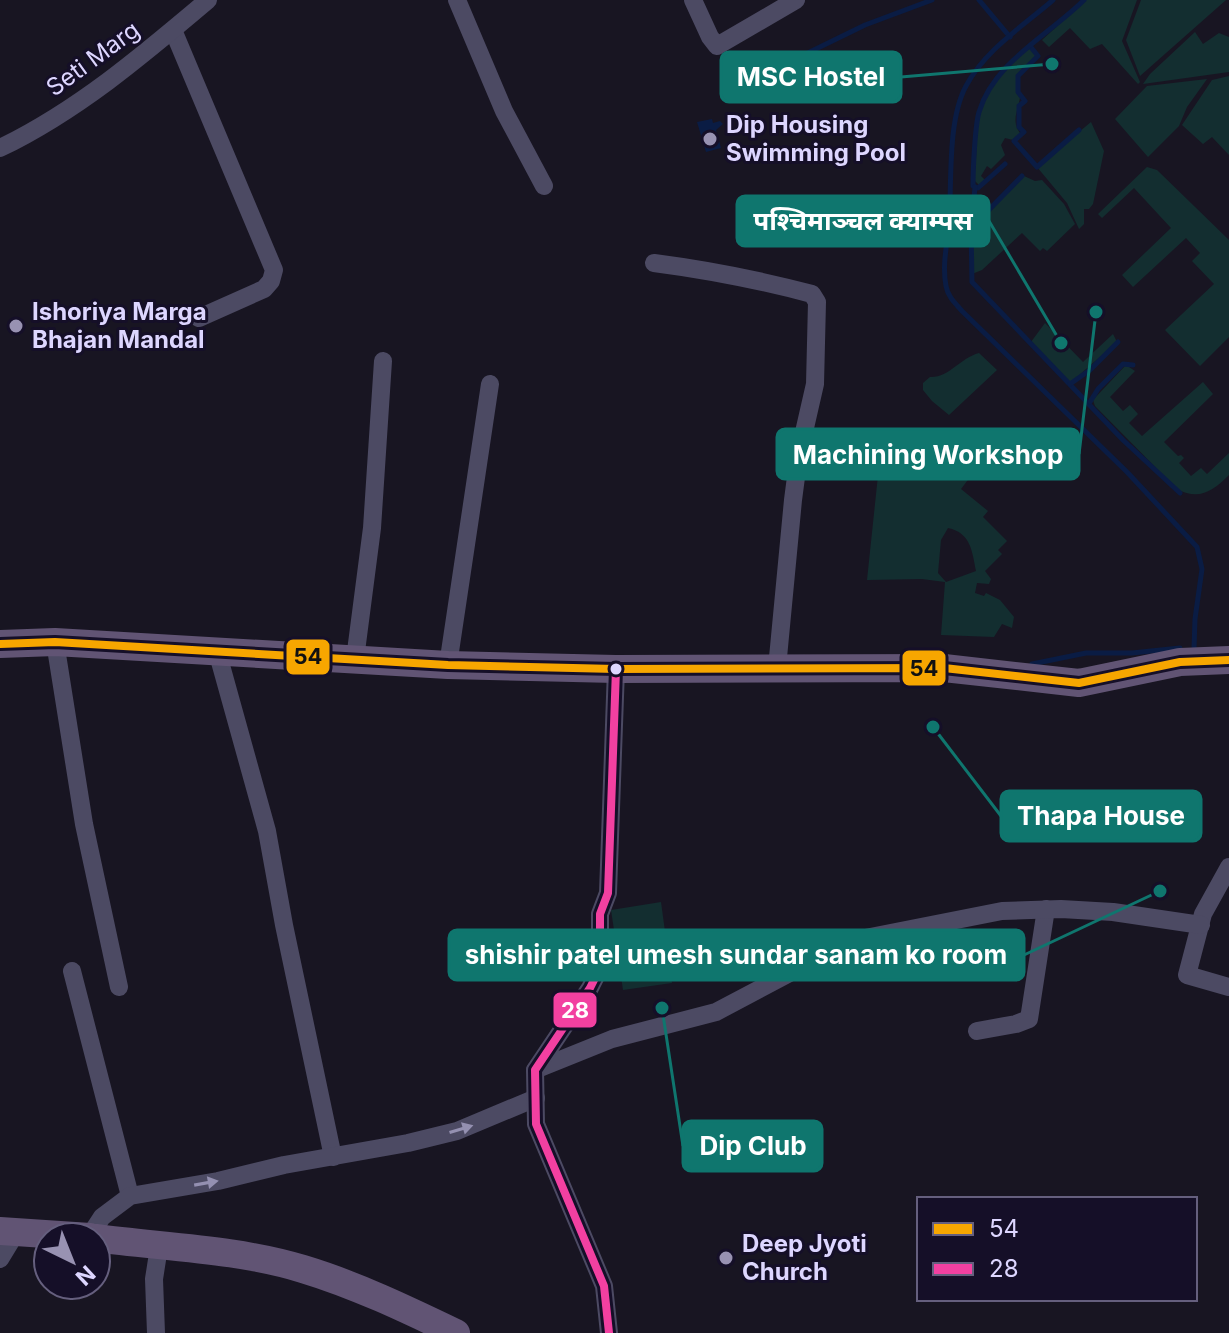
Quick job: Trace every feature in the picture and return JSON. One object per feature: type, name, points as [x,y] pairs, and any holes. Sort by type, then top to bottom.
[{"type":"main road","points":[[0,644],[55,642],[448,665],[616,669],[944,668],[1079,683],[1180,662],[1229,660]]},
{"type":"main road","points":[[9,1231],[32,1233]]},
{"type":"main road","points":[[112,1240],[301,1268],[376,1295],[456,1333]]},
{"type":"street","name":"Seti Marg","points":[[0,148],[32,132],[110,81],[208,0]]},
{"type":"street","points":[[457,0],[504,111],[544,186]]},
{"type":"street","points":[[693,0],[717,46],[796,0]]},
{"type":"street","points":[[173,30],[274,270],[271,281],[264,289],[199,318]]},
{"type":"street","points":[[654,263],[720,271],[766,282],[812,294],[817,302],[815,384],[799,454],[777,668]]},
{"type":"street","points":[[355,659],[372,528],[383,361]]},
{"type":"street","points":[[448,665],[490,384]]},
{"type":"street","points":[[55,642],[84,824],[119,987]]},
{"type":"street","points":[[217,651],[267,831],[333,1157]]},
{"type":"street","points":[[609,1333],[604,1286],[536,1124],[535,1070],[600,968],[600,914],[608,893],[616,669]]},
{"type":"street","points":[[1229,867],[1203,914],[1187,975],[1229,987]]},
{"type":"street","points":[[977,1031],[1029,1019],[1046,909]]},
{"type":"street","points":[[535,1070],[612,1039],[716,1012],[850,941],[1002,911],[1113,912],[1201,925]]},
{"type":"street","points":[[72,971],[130,1196]]},
{"type":"street","points":[[100,1221],[130,1196],[457,1131],[536,1098]]},
{"type":"street","points":[[0,1259],[9,1231]]},
{"type":"street","points":[[156,1333],[154,1279],[159,1247]]},
{"type":"green space","points":[[1086,0],[1137,0],[1122,41],[1140,82],[1138,84],[1102,44],[1090,49],[1070,28],[1049,47],[1042,40]]},
{"type":"green space","points":[[1141,0],[1226,0],[1140,76],[1126,40]]},
{"type":"green space","points":[[1195,32],[1203,44],[1219,33],[1229,37],[1229,72],[1143,84],[1150,74]]},
{"type":"green space","points":[[1030,48],[1036,56],[1017,75],[1016,91],[1020,98],[1016,120],[1020,133],[1013,140],[1005,138],[1001,145],[1005,155],[991,169],[987,166],[981,176],[985,180],[979,185],[975,181],[975,172],[983,105],[1000,78]]},
{"type":"green space","points":[[1229,76],[1229,155],[1212,137],[1203,144],[1182,125],[1212,80]]},
{"type":"green space","points":[[1207,79],[1187,107],[1179,126],[1148,157],[1115,119],[1147,86]]},
{"type":"green space","points":[[1091,122],[1104,151],[1093,204],[1089,209],[1084,209],[1084,224],[1079,229],[1067,203],[1037,167]]},
{"type":"green space","points":[[1147,167],[1157,170],[1229,240],[1229,337],[1200,366],[1165,330],[1214,284],[1192,261],[1200,253],[1186,238],[1133,287],[1122,275],[1171,228],[1134,188],[1102,218],[1098,214]]},
{"type":"green space","points":[[1024,176],[1035,181],[1042,180],[1064,204],[1075,224],[1047,251],[1043,248],[1040,251],[1022,233],[982,270],[972,274],[973,229]]},
{"type":"green space","points":[[1045,323],[1083,362],[1113,334],[1117,342],[1070,383],[1031,342]]},
{"type":"green space","points":[[979,353],[997,370],[949,415],[923,390],[923,383]]},
{"type":"green space","points":[[1126,365],[1135,371],[1110,397],[1123,411],[1130,405],[1138,414],[1129,423],[1142,436],[1203,382],[1213,394],[1164,442],[1184,458],[1179,463],[1191,476],[1201,468],[1207,474],[1229,453],[1229,475],[1217,486],[1199,494],[1177,489],[1095,406],[1093,400]]},
{"type":"green space","points":[[892,428],[903,433],[945,477],[959,466],[970,477],[961,489],[988,511],[983,517],[1007,541],[998,550],[1002,554],[985,571],[991,579],[989,584],[977,583],[975,593],[984,596],[986,593],[1000,600],[1014,617],[1012,628],[1002,624],[994,637],[941,635],[945,582],[922,579],[867,580],[879,466]],"holes":[[[948,528],[956,530],[969,544],[976,571],[946,582],[938,573],[941,540]]]},
{"type":"green space","points":[[661,902],[672,983],[623,990],[611,910]]},
{"type":"water","name":"Dip Housing Swimming Pool","points":[[712,119],[713,123],[720,121],[723,124],[716,130],[721,148],[706,152],[697,122]]},
{"type":"waterway","points":[[781,66],[865,25],[932,0]]},
{"type":"waterway","points":[[979,0],[1010,37]]},
{"type":"waterway","points":[[1053,0],[983,61],[960,100],[953,135],[946,286],[950,297],[962,311],[1127,472],[1197,547],[1202,569],[1194,648]]},
{"type":"waterway","points":[[1005,164],[978,188],[973,186],[978,119],[986,94],[1024,50],[1084,0]]},
{"type":"waterway","points":[[1030,46],[1038,56],[1018,76],[1018,92],[1025,101],[1019,106],[1019,127],[1024,132],[1014,141],[1037,167],[1079,130]]},
{"type":"waterway","points":[[972,227],[1022,176]]},
{"type":"waterway","points":[[975,187],[971,229],[972,282],[1123,440],[1180,493]]},
{"type":"waterway","points":[[1070,384],[1090,370],[1118,342]]},
{"type":"waterway","points":[[1090,402],[1098,389],[1123,364],[1133,365]]},
{"type":"waterway","points":[[1032,664],[1086,653],[1132,653],[1180,648]]},
{"type":"transit line","name":"54","points":[[0,644],[55,642],[448,665],[616,669],[944,668],[1079,683],[1180,662],[1229,660]]},
{"type":"transit line","name":"28","points":[[609,1333],[604,1286],[536,1124],[535,1070],[600,968],[600,914],[608,893],[616,669]]},
{"type":"place","name":"MSC Hostel","points":[[1052,64]]},
{"type":"place","name":"Dip Housing Swimming Pool","points":[[710,139]]},
{"type":"place","name":"Machining Workshop","points":[[1096,312]]},
{"type":"place","name":"Ishoriya Marga Bhajan Mandal","points":[[16,326]]},
{"type":"place","name":"पश्‍चिमाञ्‍चल क्याम्पस","points":[[1061,343]]},
{"type":"place","name":"Thapa House","points":[[933,727]]},
{"type":"place","name":"shishir patel umesh sundar sanam ko room","points":[[1160,891]]},
{"type":"place","name":"Dip Club","points":[[662,1008]]},
{"type":"place","name":"Deep Jyoti Church","points":[[726,1258]]}]
